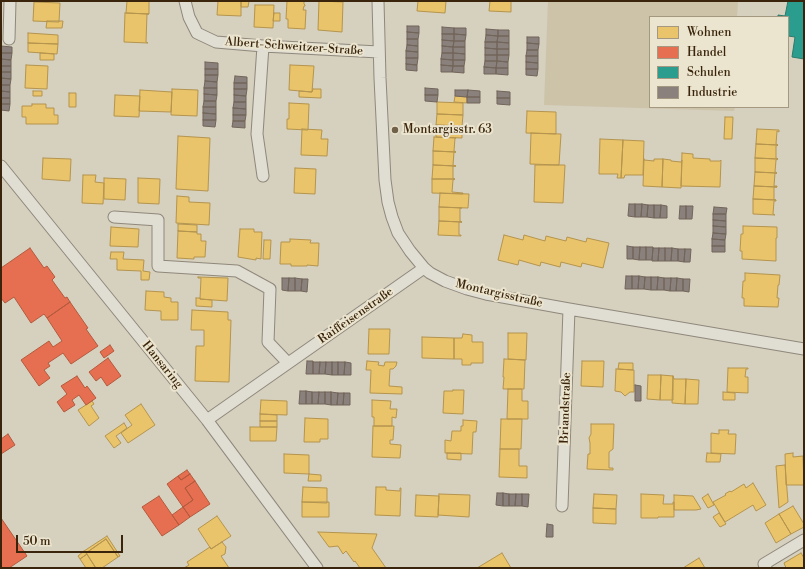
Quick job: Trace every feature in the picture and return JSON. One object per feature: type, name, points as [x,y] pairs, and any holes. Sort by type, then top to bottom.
[{"type":"street","points":[[9,39],[10,1]]},
{"type":"street","name":"Albert-Schweitzer-Straße","points":[[186,1],[189,17],[197,33],[216,42],[379,52]]},
{"type":"street","name":"Montargisstraße","points":[[378,1],[385,180],[388,202],[398,233],[424,268],[445,281],[467,290],[804,349]]},
{"type":"street","points":[[263,46],[257,134],[263,176]]},
{"type":"street","name":"Hansaring","points":[[1,166],[207,420],[317,568]]},
{"type":"street","points":[[114,217],[158,220],[158,266],[237,271],[270,290],[268,342],[288,363]]},
{"type":"street","name":"Raiffeisenstraße","points":[[207,420],[424,268]]},
{"type":"street","name":"Briandstraße","points":[[562,506],[569,309]]},
{"type":"street","points":[[766,568],[764,564],[804,540]]},
{"type":"shaded area","points":[[548,1],[738,1],[737,16],[649,16],[649,108],[735,108],[734,111],[544,105]]},
{"type":"building: Wohnen","points":[[127,1],[149,1],[149,14],[126,13]]},
{"type":"building: Wohnen","points":[[218,1],[241,1],[241,16],[217,15]]},
{"type":"building: Wohnen","points":[[241,1],[249,1],[248,7],[241,7]]},
{"type":"building: Wohnen","points":[[287,1],[304,1],[305,6],[303,10],[306,10],[305,29],[288,28],[288,19],[286,19]]},
{"type":"building: Wohnen","points":[[319,1],[343,2],[342,32],[318,30]]},
{"type":"building: Wohnen","points":[[418,1],[446,1],[445,13],[417,11]]},
{"type":"building: Wohnen","points":[[490,1],[511,1],[511,12],[489,11]]},
{"type":"building: Wohnen","points":[[34,2],[60,3],[59,22],[33,21]]},
{"type":"building: Wohnen","points":[[255,5],[274,5],[273,28],[254,27]]},
{"type":"building: Wohnen","points":[[125,13],[149,14],[147,14],[146,42],[148,43],[124,42]]},
{"type":"building: Wohnen","points":[[274,13],[280,13],[280,21],[273,21]]},
{"type":"building: Wohnen","points":[[47,21],[63,21],[62,28],[46,28]]},
{"type":"building: Wohnen","points":[[28,33],[58,35],[58,44],[28,43]]},
{"type":"building: Wohnen","points":[[28,43],[58,44],[57,54],[28,52]]},
{"type":"building: Wohnen","points":[[40,53],[54,54],[54,60],[40,60]]},
{"type":"building: Wohnen","points":[[26,65],[48,66],[47,89],[25,88]]},
{"type":"building: Wohnen","points":[[290,65],[314,66],[312,92],[289,90]]},
{"type":"building: Wohnen","points":[[172,89],[198,90],[197,116],[171,115]]},
{"type":"building: Wohnen","points":[[313,89],[321,89],[321,98],[299,97],[299,91],[312,92]]},
{"type":"building: Wohnen","points":[[140,90],[172,92],[171,112],[139,111]]},
{"type":"building: Wohnen","points":[[33,91],[42,91],[42,96],[33,96]]},
{"type":"building: Wohnen","points":[[69,93],[76,93],[76,107],[69,107]]},
{"type":"building: Wohnen","points":[[115,95],[140,96],[139,117],[114,116]]},
{"type":"building: Wohnen","points":[[455,96],[467,97],[467,103],[454,102]]},
{"type":"building: Wohnen","points":[[437,102],[463,103],[463,115],[437,114]]},
{"type":"building: Wohnen","points":[[289,103],[309,104],[308,130],[287,129],[287,119],[289,119]]},
{"type":"building: Wohnen","points":[[32,104],[46,104],[46,108],[54,108],[54,115],[58,115],[58,124],[26,124],[26,117],[22,117],[22,106],[32,106]]},
{"type":"building: Wohnen","points":[[527,111],[556,112],[556,134],[526,133]]},
{"type":"building: Wohnen","points":[[437,114],[463,115],[462,126],[436,125]]},
{"type":"building: Wohnen","points":[[725,117],[733,117],[732,139],[724,139]]},
{"type":"building: Wohnen","points":[[436,125],[462,126],[462,138],[436,137]]},
{"type":"building: Wohnen","points":[[302,129],[322,130],[321,139],[328,139],[327,156],[301,155]]},
{"type":"building: Wohnen","points":[[757,129],[779,130],[779,132],[777,131],[776,144],[778,145],[756,144]]},
{"type":"building: Wohnen","points":[[531,133],[561,134],[559,165],[530,164]]},
{"type":"building: Wohnen","points":[[178,136],[210,138],[208,191],[176,189]]},
{"type":"building: Wohnen","points":[[434,137],[456,138],[454,151],[456,152],[433,151]]},
{"type":"building: Wohnen","points":[[600,139],[623,140],[621,178],[617,178],[618,174],[599,174]]},
{"type":"building: Wohnen","points":[[623,140],[644,141],[643,175],[625,175],[624,178],[621,178]]},
{"type":"building: Wohnen","points":[[756,144],[778,145],[776,146],[776,158],[778,159],[755,158]]},
{"type":"building: Wohnen","points":[[433,151],[456,152],[454,152],[453,165],[456,166],[433,165]]},
{"type":"building: Wohnen","points":[[682,153],[693,154],[693,158],[710,159],[710,161],[721,160],[720,187],[681,186]]},
{"type":"building: Wohnen","points":[[43,158],[71,159],[70,181],[42,179]]},
{"type":"building: Wohnen","points":[[755,158],[778,159],[776,160],[775,172],[777,173],[755,172]]},
{"type":"building: Wohnen","points":[[644,159],[654,161],[654,159],[663,159],[662,187],[643,186]]},
{"type":"building: Wohnen","points":[[663,159],[681,162],[682,160],[681,188],[662,187]]},
{"type":"building: Wohnen","points":[[433,165],[456,166],[453,166],[453,179],[432,179]]},
{"type":"building: Wohnen","points":[[535,165],[565,165],[563,203],[534,202]]},
{"type":"building: Wohnen","points":[[295,168],[316,169],[315,194],[294,193]]},
{"type":"building: Wohnen","points":[[755,172],[777,173],[775,173],[774,186],[777,187],[754,186]]},
{"type":"building: Wohnen","points":[[83,175],[96,175],[95,182],[104,183],[103,204],[82,203]]},
{"type":"building: Wohnen","points":[[104,178],[126,179],[125,200],[104,199]]},
{"type":"building: Wohnen","points":[[138,178],[160,179],[159,204],[138,203]]},
{"type":"building: Wohnen","points":[[432,179],[455,179],[453,180],[452,192],[463,194],[432,193]]},
{"type":"building: Wohnen","points":[[754,186],[777,187],[774,187],[774,200],[753,199]]},
{"type":"building: Wohnen","points":[[440,193],[469,194],[468,208],[439,207]]},
{"type":"building: Wohnen","points":[[177,196],[189,197],[189,202],[210,203],[209,225],[176,223]]},
{"type":"building: Wohnen","points":[[753,199],[776,200],[774,201],[773,214],[775,215],[753,214]]},
{"type":"building: Wohnen","points":[[439,207],[462,208],[460,208],[460,221],[462,222],[439,221]]},
{"type":"building: Wohnen","points":[[439,221],[462,222],[459,222],[459,235],[461,236],[438,235]]},
{"type":"building: Wohnen","points":[[178,224],[197,225],[197,232],[178,231]]},
{"type":"building: Wohnen","points":[[743,226],[777,227],[776,261],[742,259],[742,251],[740,251]]},
{"type":"building: Wohnen","points":[[111,227],[139,229],[138,247],[110,246]]},
{"type":"building: Wohnen","points":[[240,229],[254,229],[254,232],[262,232],[261,259],[256,258],[256,260],[238,257]]},
{"type":"building: Wohnen","points":[[178,231],[197,232],[197,234],[201,234],[201,241],[206,241],[205,257],[194,257],[194,259],[177,258]]},
{"type":"building: Wohnen","points":[[504,235],[523,240],[524,235],[545,241],[546,236],[566,241],[567,237],[586,242],[587,238],[609,243],[603,268],[582,263],[581,267],[561,262],[560,267],[541,262],[540,266],[519,260],[518,265],[498,260]]},
{"type":"building: Wohnen","points":[[290,239],[311,240],[310,243],[319,243],[318,266],[291,266],[291,264],[280,264],[281,242],[290,242]]},
{"type":"building: Wohnen","points":[[264,240],[271,240],[270,259],[263,259]]},
{"type":"building: Wohnen","points":[[111,252],[124,252],[123,259],[144,260],[143,271],[150,272],[149,280],[141,280],[141,271],[117,270],[117,259],[110,259]]},
{"type":"building: Wohnen","points":[[745,273],[780,275],[777,298],[779,298],[778,307],[744,306],[744,298],[742,298]]},
{"type":"building: Wohnen","points":[[198,277],[228,278],[227,301],[200,299],[201,278]]},
{"type":"building: Wohnen","points":[[146,291],[164,292],[164,297],[171,298],[171,302],[178,302],[178,320],[161,320],[161,311],[145,310]]},
{"type":"building: Wohnen","points":[[196,298],[212,300],[212,307],[196,306]]},
{"type":"building: Wohnen","points":[[192,310],[228,312],[228,320],[231,320],[229,382],[195,381],[196,346],[204,346],[204,330],[191,330]]},
{"type":"building: Wohnen","points":[[369,329],[390,329],[389,354],[368,354]]},
{"type":"building: Wohnen","points":[[508,333],[527,333],[526,360],[508,359]]},
{"type":"building: Wohnen","points":[[463,334],[472,335],[472,342],[483,342],[483,363],[462,365],[462,359],[454,359],[454,338],[462,338]]},
{"type":"building: Wohnen","points":[[422,337],[454,338],[454,359],[422,358]]},
{"type":"building: Wohnen","points":[[504,359],[525,360],[524,389],[503,389]]},
{"type":"building: Wohnen","points":[[367,361],[379,362],[378,365],[384,366],[385,362],[397,362],[393,369],[390,369],[389,386],[402,387],[402,394],[370,393],[371,370],[366,370]]},
{"type":"building: Wohnen","points":[[582,361],[604,361],[603,387],[581,386]]},
{"type":"building: Wohnen","points":[[619,363],[633,363],[633,370],[618,369]]},
{"type":"building: Wohnen","points":[[728,368],[748,368],[746,369],[745,377],[748,377],[748,393],[727,392]]},
{"type":"building: Wohnen","points":[[616,369],[634,370],[634,392],[630,392],[625,396],[621,392],[615,391]]},
{"type":"building: Wohnen","points":[[648,375],[661,375],[660,400],[647,399]]},
{"type":"building: Wohnen","points":[[661,375],[673,376],[673,400],[660,400]]},
{"type":"building: Wohnen","points":[[673,376],[674,379],[686,379],[685,404],[672,403]]},
{"type":"building: Wohnen","points":[[686,379],[699,380],[698,404],[685,404]]},
{"type":"building: Wohnen","points":[[508,389],[522,389],[522,401],[528,401],[528,419],[507,419]]},
{"type":"building: Wohnen","points":[[464,390],[463,414],[443,413],[444,391]]},
{"type":"building: Wohnen","points":[[723,392],[735,393],[735,400],[723,400]]},
{"type":"building: Wohnen","points":[[261,400],[287,401],[287,415],[260,414]]},
{"type":"building: Wohnen","points":[[372,400],[391,401],[390,409],[397,409],[396,418],[392,417],[392,426],[374,426],[374,417],[372,417]]},
{"type":"building: Wohnen","points":[[92,401],[94,404],[91,406],[99,418],[89,426],[78,410]]},
{"type":"building: Wohnen","points":[[141,404],[155,425],[128,443],[121,433],[132,425],[125,415]]},
{"type":"building: Wohnen","points":[[260,414],[277,415],[277,421],[260,421]]},
{"type":"building: Wohnen","points":[[305,418],[328,419],[328,439],[320,439],[320,442],[304,442]]},
{"type":"building: Wohnen","points":[[501,419],[522,419],[521,449],[500,449]]},
{"type":"building: Wohnen","points":[[463,420],[477,421],[476,432],[473,432],[472,454],[445,453],[445,440],[451,441],[452,431],[461,431]]},
{"type":"building: Wohnen","points":[[260,421],[277,421],[277,427],[260,427]]},
{"type":"building: Wohnen","points":[[124,423],[127,428],[116,436],[121,443],[114,448],[105,436]]},
{"type":"building: Wohnen","points":[[591,424],[614,424],[613,449],[609,452],[609,468],[613,468],[613,470],[587,469],[588,454],[590,454],[589,438],[591,434]]},
{"type":"building: Wohnen","points":[[373,426],[394,426],[393,440],[390,440],[390,444],[401,445],[400,458],[372,457]]},
{"type":"building: Wohnen","points":[[250,427],[277,427],[276,441],[250,441]]},
{"type":"building: Wohnen","points":[[719,430],[729,430],[728,434],[736,434],[735,454],[711,453],[711,433],[719,434]]},
{"type":"building: Wohnen","points":[[500,449],[519,449],[519,466],[527,466],[527,478],[499,477]]},
{"type":"building: Wohnen","points":[[447,453],[461,453],[461,460],[447,459]]},
{"type":"building: Wohnen","points":[[707,453],[721,454],[720,462],[706,462]]},
{"type":"building: Wohnen","points":[[793,453],[793,457],[803,456],[804,485],[786,485],[785,454]]},
{"type":"building: Wohnen","points":[[284,454],[309,455],[309,474],[284,473]]},
{"type":"building: Wohnen","points":[[785,465],[788,502],[779,508],[776,466]]},
{"type":"building: Wohnen","points":[[309,474],[321,475],[321,481],[308,481]]},
{"type":"building: Wohnen","points":[[753,483],[766,505],[756,511],[753,505],[725,522],[713,502],[744,484],[746,488]]},
{"type":"building: Wohnen","points":[[303,487],[327,488],[327,503],[302,502]]},
{"type":"building: Wohnen","points":[[376,487],[386,487],[386,490],[400,491],[401,488],[400,516],[375,515]]},
{"type":"building: Wohnen","points":[[439,494],[470,495],[469,517],[438,515]]},
{"type":"building: Wohnen","points":[[594,494],[617,495],[616,509],[593,508]]},
{"type":"building: Wohnen","points":[[641,494],[664,495],[663,504],[673,504],[674,502],[674,517],[641,518]]},
{"type":"building: Wohnen","points":[[708,494],[714,505],[708,508],[702,498]]},
{"type":"building: Wohnen","points":[[416,495],[439,496],[438,517],[415,516]]},
{"type":"building: Wohnen","points":[[674,495],[693,496],[701,509],[674,510]]},
{"type":"building: Wohnen","points":[[302,502],[329,502],[329,517],[302,517]]},
{"type":"building: Wohnen","points":[[793,506],[804,524],[804,527],[791,534],[779,514]]},
{"type":"building: Wohnen","points":[[593,508],[616,509],[616,524],[593,523]]},
{"type":"building: Wohnen","points":[[719,513],[726,524],[720,527],[713,517]]},
{"type":"building: Wohnen","points":[[779,514],[791,534],[776,543],[765,523]]},
{"type":"building: Wohnen","points":[[217,516],[231,536],[211,549],[198,529]]},
{"type":"building: Wohnen","points":[[318,532],[377,534],[372,548],[386,568],[360,568],[346,551],[343,554],[338,546],[329,547]]},
{"type":"building: Wohnen","points":[[107,536],[120,556],[118,557],[106,539],[86,553],[84,551]]},
{"type":"building: Wohnen","points":[[106,539],[118,557],[102,568],[96,568],[86,553]]},
{"type":"building: Wohnen","points":[[222,542],[226,547],[225,554],[221,556],[229,568],[184,568],[189,565],[187,562],[210,547],[211,549]]},
{"type":"building: Wohnen","points":[[84,551],[87,554],[80,559],[78,556]]},
{"type":"building: Wohnen","points":[[502,553],[511,568],[477,568]]},
{"type":"building: Wohnen","points":[[801,553],[804,558],[804,568],[786,568],[784,563]]},
{"type":"building: Wohnen","points":[[87,554],[95,567],[94,568],[86,568],[80,559]]},
{"type":"building: Wohnen","points":[[699,558],[705,568],[683,568]]},
{"type":"building: Handel","points":[[30,248],[44,268],[47,266],[55,277],[52,280],[65,298],[67,297],[70,302],[47,318],[44,314],[31,323],[14,297],[5,303],[1,298],[1,268]]},
{"type":"building: Handel","points":[[70,302],[88,328],[86,329],[98,346],[71,364],[63,353],[48,363],[50,366],[44,370],[50,378],[39,386],[21,360],[49,341],[53,347],[62,341],[47,318]]},
{"type":"building: Handel","points":[[110,345],[114,351],[104,358],[100,352]]},
{"type":"building: Handel","points":[[108,358],[121,376],[107,386],[101,377],[96,381],[89,372]]},
{"type":"building: Handel","points":[[77,376],[85,388],[87,386],[96,398],[86,405],[79,395],[72,400],[75,405],[64,412],[57,402],[67,394],[61,386]]},
{"type":"building: Handel","points":[[8,434],[15,445],[1,454],[1,439]]},
{"type":"building: Handel","points":[[187,470],[190,474],[181,480],[178,476]]},
{"type":"building: Handel","points":[[190,474],[195,481],[185,488],[193,500],[183,507],[167,484],[178,476],[181,480]]},
{"type":"building: Handel","points":[[195,481],[210,504],[190,517],[183,507],[193,500],[185,488]]},
{"type":"building: Handel","points":[[159,496],[179,525],[162,536],[142,507]]},
{"type":"building: Handel","points":[[183,507],[190,517],[179,525],[172,515]]},
{"type":"building: Handel","points":[[1,518],[27,556],[9,568],[1,568]]},
{"type":"building: Schulen","points":[[788,1],[804,1],[804,59],[792,57],[795,37],[789,36],[789,16],[785,16]]},
{"type":"building: Industrie","points":[[407,26],[419,26],[419,33],[407,32]]},
{"type":"building: Industrie","points":[[442,27],[454,28],[454,34],[442,34]]},
{"type":"building: Industrie","points":[[454,28],[466,28],[466,35],[454,34]]},
{"type":"building: Industrie","points":[[486,29],[498,30],[498,36],[486,35]]},
{"type":"building: Industrie","points":[[498,30],[509,30],[509,36],[498,36]]},
{"type":"building: Industrie","points":[[407,32],[419,33],[418,39],[407,39]]},
{"type":"building: Industrie","points":[[442,34],[454,34],[454,41],[442,40]]},
{"type":"building: Industrie","points":[[454,34],[466,35],[465,41],[454,41]]},
{"type":"building: Industrie","points":[[486,35],[498,36],[497,42],[485,42]]},
{"type":"building: Industrie","points":[[498,36],[509,36],[509,43],[497,42]]},
{"type":"building: Industrie","points":[[527,37],[539,37],[539,44],[527,43]]},
{"type":"building: Industrie","points":[[407,39],[418,39],[418,46],[407,45]]},
{"type":"building: Industrie","points":[[442,40],[454,41],[453,47],[442,46]]},
{"type":"building: Industrie","points":[[454,41],[465,41],[465,47],[453,47]]},
{"type":"building: Industrie","points":[[485,42],[497,42],[497,49],[485,48]]},
{"type":"building: Industrie","points":[[497,42],[509,43],[509,49],[497,49]]},
{"type":"building: Industrie","points":[[527,43],[539,44],[538,50],[527,50]]},
{"type":"building: Industrie","points":[[407,45],[418,46],[418,52],[406,51]]},
{"type":"building: Industrie","points":[[1,46],[12,47],[12,53],[1,53]]},
{"type":"building: Industrie","points":[[442,46],[453,47],[453,53],[442,53]]},
{"type":"building: Industrie","points":[[453,47],[465,47],[465,54],[453,53]]},
{"type":"building: Industrie","points":[[485,48],[497,49],[497,55],[485,55]]},
{"type":"building: Industrie","points":[[497,49],[509,49],[509,55],[497,55]]},
{"type":"building: Industrie","points":[[527,50],[538,50],[538,56],[526,56]]},
{"type":"building: Industrie","points":[[406,51],[418,52],[418,58],[406,58]]},
{"type":"building: Industrie","points":[[1,53],[12,53],[11,60],[1,59]]},
{"type":"building: Industrie","points":[[442,53],[453,53],[453,60],[441,59]]},
{"type":"building: Industrie","points":[[453,53],[465,54],[465,60],[453,60]]},
{"type":"building: Industrie","points":[[485,55],[497,55],[497,61],[485,61]]},
{"type":"building: Industrie","points":[[497,55],[509,55],[508,62],[497,61]]},
{"type":"building: Industrie","points":[[526,56],[538,56],[538,63],[526,62]]},
{"type":"building: Industrie","points":[[406,58],[418,58],[417,65],[406,64]]},
{"type":"building: Industrie","points":[[1,59],[11,60],[11,66],[1,66]]},
{"type":"building: Industrie","points":[[441,59],[453,60],[453,66],[441,65]]},
{"type":"building: Industrie","points":[[453,60],[465,60],[464,66],[453,66]]},
{"type":"building: Industrie","points":[[485,61],[497,61],[496,68],[484,67]]},
{"type":"building: Industrie","points":[[497,61],[508,62],[508,68],[496,68]]},
{"type":"building: Industrie","points":[[205,62],[218,63],[218,69],[205,69]]},
{"type":"building: Industrie","points":[[526,62],[538,63],[538,69],[526,69]]},
{"type":"building: Industrie","points":[[406,64],[417,65],[417,71],[406,70]]},
{"type":"building: Industrie","points":[[441,65],[453,66],[452,72],[441,72]]},
{"type":"building: Industrie","points":[[1,66],[11,66],[11,72],[1,72]]},
{"type":"building: Industrie","points":[[453,66],[464,66],[464,73],[452,72]]},
{"type":"building: Industrie","points":[[484,67],[496,68],[496,74],[484,74]]},
{"type":"building: Industrie","points":[[496,68],[508,68],[508,75],[496,74]]},
{"type":"building: Industrie","points":[[205,69],[218,69],[218,75],[205,75]]},
{"type":"building: Industrie","points":[[526,69],[538,69],[537,76],[526,75]]},
{"type":"building: Industrie","points":[[1,72],[11,72],[11,79],[1,78]]},
{"type":"building: Industrie","points":[[205,75],[218,75],[217,82],[205,81]]},
{"type":"building: Industrie","points":[[235,76],[247,77],[247,83],[234,83]]},
{"type":"building: Industrie","points":[[1,78],[11,79],[10,85],[1,85]]},
{"type":"building: Industrie","points":[[205,81],[217,82],[217,88],[204,88]]},
{"type":"building: Industrie","points":[[234,83],[247,83],[247,89],[234,89]]},
{"type":"building: Industrie","points":[[1,85],[10,85],[10,92],[1,91]]},
{"type":"building: Industrie","points":[[204,88],[217,88],[217,95],[204,94]]},
{"type":"building: Industrie","points":[[425,88],[438,89],[438,95],[425,95]]},
{"type":"building: Industrie","points":[[234,89],[247,89],[246,96],[234,95]]},
{"type":"building: Industrie","points":[[455,90],[468,90],[467,97],[455,96]]},
{"type":"building: Industrie","points":[[468,90],[480,91],[480,97],[467,97]]},
{"type":"building: Industrie","points":[[1,91],[10,92],[10,98],[1,98]]},
{"type":"building: Industrie","points":[[497,91],[510,92],[510,98],[497,98]]},
{"type":"building: Industrie","points":[[204,94],[217,95],[216,101],[204,101]]},
{"type":"building: Industrie","points":[[234,95],[246,96],[246,102],[234,102]]},
{"type":"building: Industrie","points":[[425,95],[438,95],[437,102],[425,101]]},
{"type":"building: Industrie","points":[[467,97],[480,97],[480,103],[467,103]]},
{"type":"building: Industrie","points":[[1,98],[10,98],[10,104],[1,104]]},
{"type":"building: Industrie","points":[[497,98],[510,98],[510,105],[497,104]]},
{"type":"building: Industrie","points":[[204,101],[216,101],[216,107],[203,107]]},
{"type":"building: Industrie","points":[[234,102],[246,102],[246,109],[233,108]]},
{"type":"building: Industrie","points":[[1,104],[10,104],[9,111],[1,110]]},
{"type":"building: Industrie","points":[[203,107],[216,107],[216,114],[203,113]]},
{"type":"building: Industrie","points":[[233,108],[246,109],[246,115],[233,115]]},
{"type":"building: Industrie","points":[[203,113],[216,114],[216,120],[203,120]]},
{"type":"building: Industrie","points":[[233,115],[246,115],[245,121],[233,121]]},
{"type":"building: Industrie","points":[[203,120],[216,120],[215,127],[203,126]]},
{"type":"building: Industrie","points":[[233,121],[245,121],[245,128],[232,127]]},
{"type":"building: Industrie","points":[[629,204],[635,204],[635,217],[628,216]]},
{"type":"building: Industrie","points":[[635,204],[642,204],[641,217],[635,217]]},
{"type":"building: Industrie","points":[[642,204],[648,205],[647,217],[641,217]]},
{"type":"building: Industrie","points":[[648,205],[654,205],[654,218],[647,217]]},
{"type":"building: Industrie","points":[[654,205],[661,205],[660,218],[654,218]]},
{"type":"building: Industrie","points":[[661,205],[667,206],[667,218],[660,218]]},
{"type":"building: Industrie","points":[[680,206],[686,206],[686,219],[679,219]]},
{"type":"building: Industrie","points":[[686,206],[693,206],[692,219],[686,219]]},
{"type":"building: Industrie","points":[[714,207],[727,208],[726,214],[713,214]]},
{"type":"building: Industrie","points":[[713,214],[726,214],[726,221],[713,220]]},
{"type":"building: Industrie","points":[[713,220],[726,221],[726,227],[713,226]]},
{"type":"building: Industrie","points":[[713,226],[726,227],[726,234],[713,233]]},
{"type":"building: Industrie","points":[[713,233],[726,234],[725,240],[712,239]]},
{"type":"building: Industrie","points":[[712,239],[725,240],[725,246],[712,246]]},
{"type":"building: Industrie","points":[[627,246],[633,247],[633,259],[627,259]]},
{"type":"building: Industrie","points":[[712,246],[725,246],[725,252],[712,252]]},
{"type":"building: Industrie","points":[[633,247],[640,247],[639,260],[633,259]]},
{"type":"building: Industrie","points":[[640,247],[646,247],[646,260],[639,260]]},
{"type":"building: Industrie","points":[[646,247],[653,247],[652,260],[646,260]]},
{"type":"building: Industrie","points":[[653,248],[659,248],[658,261],[652,261]]},
{"type":"building: Industrie","points":[[659,248],[665,248],[665,261],[658,261]]},
{"type":"building: Industrie","points":[[665,248],[672,248],[671,261],[665,261]]},
{"type":"building: Industrie","points":[[672,248],[678,249],[678,261],[671,261]]},
{"type":"building: Industrie","points":[[678,249],[685,249],[684,262],[678,261]]},
{"type":"building: Industrie","points":[[685,249],[691,249],[690,262],[684,262]]},
{"type":"building: Industrie","points":[[626,276],[632,276],[632,289],[625,289]]},
{"type":"building: Industrie","points":[[632,276],[639,276],[638,289],[632,289]]},
{"type":"building: Industrie","points":[[639,276],[645,277],[644,289],[638,289]]},
{"type":"building: Industrie","points":[[645,277],[651,277],[651,290],[644,289]]},
{"type":"building: Industrie","points":[[651,277],[658,277],[657,290],[651,290]]},
{"type":"building: Industrie","points":[[658,277],[664,278],[664,290],[657,290]]},
{"type":"building: Industrie","points":[[282,278],[289,278],[288,291],[282,290]]},
{"type":"building: Industrie","points":[[289,278],[295,278],[295,291],[288,291]]},
{"type":"building: Industrie","points":[[295,278],[302,279],[301,291],[295,291]]},
{"type":"building: Industrie","points":[[664,278],[671,278],[670,291],[664,290]]},
{"type":"building: Industrie","points":[[671,278],[677,278],[676,291],[670,291]]},
{"type":"building: Industrie","points":[[677,278],[683,279],[683,291],[676,291]]},
{"type":"building: Industrie","points":[[302,279],[308,279],[307,292],[301,291]]},
{"type":"building: Industrie","points":[[683,279],[690,279],[689,292],[683,291]]},
{"type":"building: Industrie","points":[[307,361],[313,361],[313,374],[306,374]]},
{"type":"building: Industrie","points":[[313,362],[320,362],[319,374],[313,374]]},
{"type":"building: Industrie","points":[[320,362],[326,362],[325,374],[319,374]]},
{"type":"building: Industrie","points":[[326,362],[332,362],[332,375],[325,374]]},
{"type":"building: Industrie","points":[[332,362],[338,362],[338,375],[332,375]]},
{"type":"building: Industrie","points":[[338,362],[345,362],[344,375],[338,375]]},
{"type":"building: Industrie","points":[[345,362],[351,363],[351,375],[344,375]]},
{"type":"building: Industrie","points":[[635,385],[641,386],[641,401],[635,401]]},
{"type":"building: Industrie","points":[[300,391],[306,391],[306,404],[299,404]]},
{"type":"building: Industrie","points":[[306,391],[312,392],[312,404],[306,404]]},
{"type":"building: Industrie","points":[[312,392],[319,392],[318,404],[312,404]]},
{"type":"building: Industrie","points":[[319,392],[325,392],[325,404],[318,404]]},
{"type":"building: Industrie","points":[[325,392],[331,392],[331,405],[325,404]]},
{"type":"building: Industrie","points":[[331,392],[338,393],[337,405],[331,405]]},
{"type":"building: Industrie","points":[[338,393],[344,393],[343,405],[337,405]]},
{"type":"building: Industrie","points":[[344,393],[350,393],[350,405],[343,405]]},
{"type":"building: Industrie","points":[[497,493],[503,493],[503,506],[496,505]]},
{"type":"building: Industrie","points":[[503,493],[509,494],[509,506],[503,506]]},
{"type":"building: Industrie","points":[[509,494],[516,494],[515,506],[509,506]]},
{"type":"building: Industrie","points":[[516,494],[522,494],[522,506],[515,506]]},
{"type":"building: Industrie","points":[[522,494],[529,494],[528,507],[522,506]]},
{"type":"building: Industrie","points":[[547,524],[553,525],[553,537],[546,537]]},
{"type":"place","name":"Montargisstr. 63","points":[[395,130]]}]
